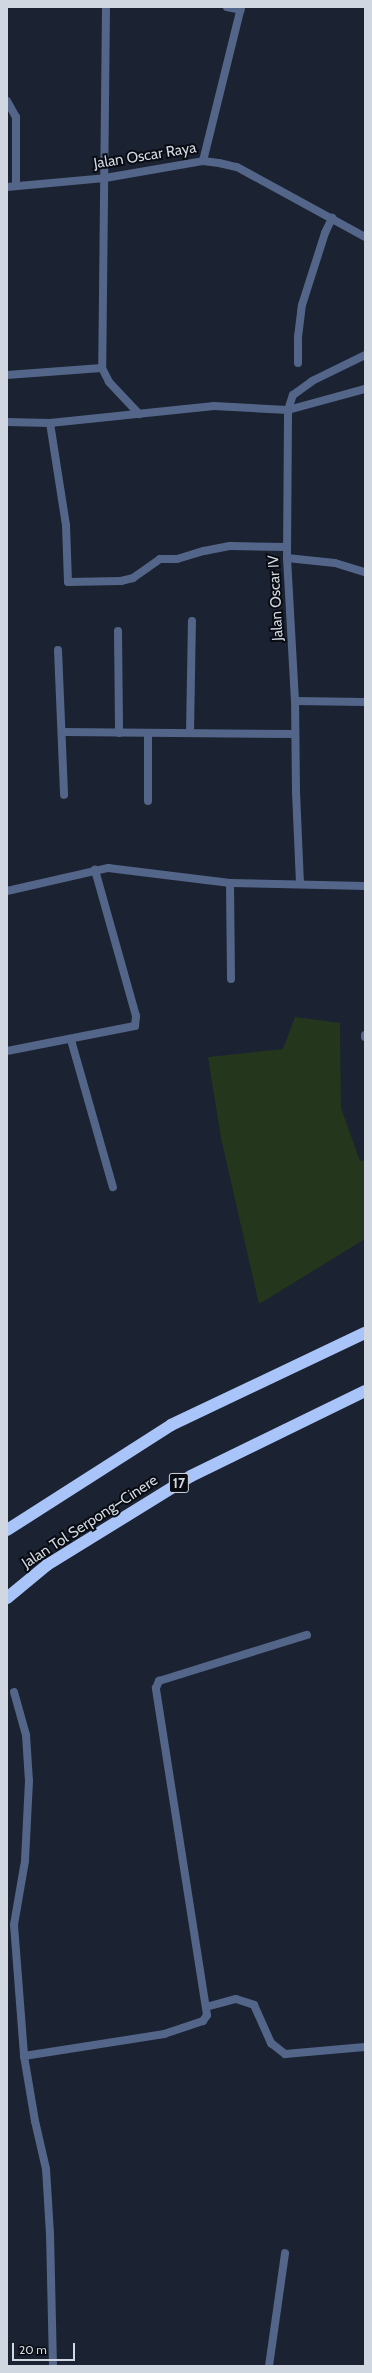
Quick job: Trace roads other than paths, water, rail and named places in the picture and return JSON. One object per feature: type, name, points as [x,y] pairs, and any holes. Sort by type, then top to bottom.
[{"type":"highway","points":[[7,1530],[171,1425],[365,1333]]},
{"type":"highway","name":"Jalan Tol Serpong–Cinere","points":[[7,1598],[47,1565],[191,1476],[365,1391]]},
{"type":"street","points":[[106,7],[102,368],[109,382],[139,414]]},
{"type":"street","points":[[203,161],[241,8],[227,7]]},
{"type":"street","points":[[7,102],[16,118],[16,186]]},
{"type":"street","name":"Jalan Oscar Raya","points":[[7,187],[105,178],[203,161],[237,168],[365,237]]},
{"type":"street","points":[[298,363],[298,337],[302,305],[325,233],[332,218]]},
{"type":"street","name":"Jalan Oscar IV","points":[[300,884],[296,792],[295,701],[287,558],[288,410],[293,395],[312,381],[365,355]]},
{"type":"street","points":[[7,375],[102,368]]},
{"type":"street","points":[[7,422],[50,423],[214,406],[288,410],[365,389]]},
{"type":"street","points":[[50,423],[66,525],[68,582],[120,581],[133,578],[160,560],[177,560],[204,551],[230,546],[287,547]]},
{"type":"street","points":[[287,558],[335,563],[365,572]]},
{"type":"street","points":[[190,733],[192,621]]},
{"type":"street","points":[[118,631],[120,733]]},
{"type":"street","points":[[58,650],[63,732],[64,795]]},
{"type":"street","points":[[295,701],[365,702]]},
{"type":"street","points":[[63,732],[295,734]]},
{"type":"street","points":[[148,733],[148,801]]},
{"type":"street","points":[[7,891],[108,868],[230,883],[365,886]]},
{"type":"street","points":[[7,1051],[132,1028],[137,1020],[95,870]]},
{"type":"street","points":[[230,883],[231,979]]},
{"type":"street","points":[[71,1040],[113,1187]]},
{"type":"street","points":[[24,2056],[164,2034],[189,2027],[203,2021],[207,2014],[206,2006],[156,1688],[159,1681],[307,1635]]},
{"type":"street","points":[[14,1692],[26,1735],[29,1781],[25,1861],[10,1926],[24,2056],[47,2182],[53,2366]]},
{"type":"street","points":[[206,2006],[236,1999],[254,2005],[271,2043],[285,2054],[365,2047]]},
{"type":"street","points":[[269,2366],[284,2253]]}]
